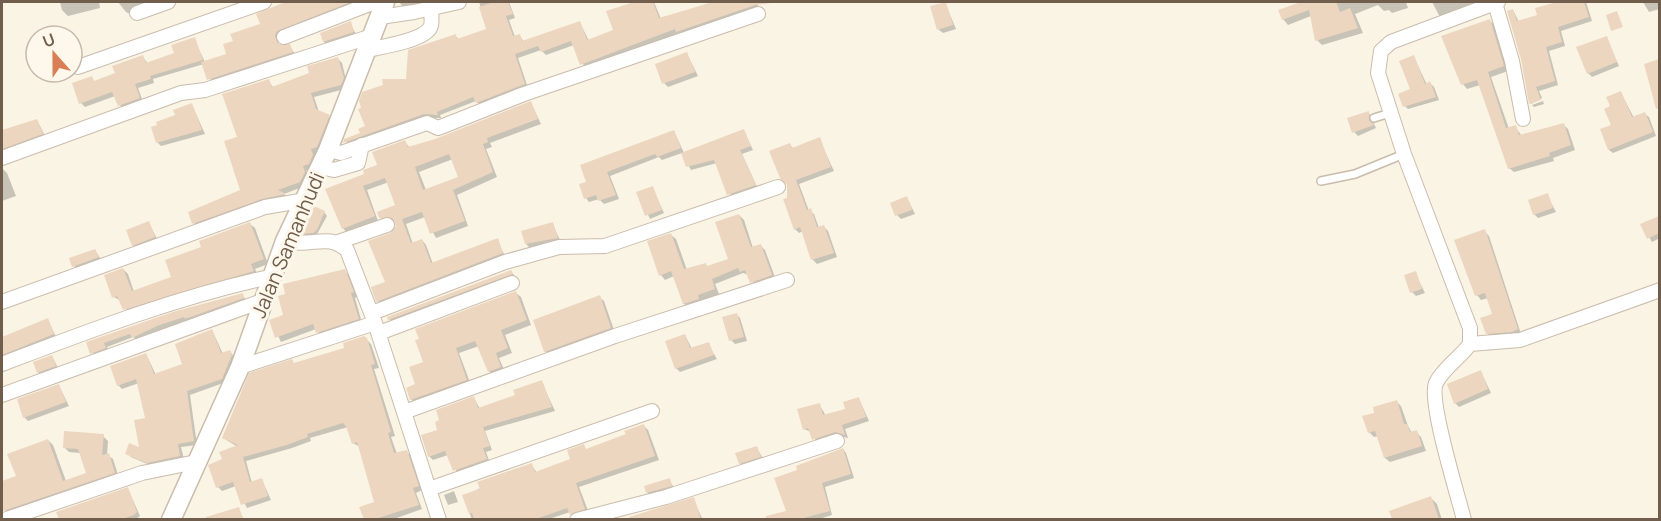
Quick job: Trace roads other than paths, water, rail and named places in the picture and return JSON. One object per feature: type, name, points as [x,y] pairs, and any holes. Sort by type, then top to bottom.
[{"type":"street","points":[[137,13],[168,2]]},
{"type":"street","points":[[84,65],[264,2]]},
{"type":"street","points":[[284,37],[380,7],[431,9],[459,2]]},
{"type":"street","points":[[1464,519],[1436,408],[1434,387],[1437,380],[1470,344],[1470,328],[1404,154],[1378,73],[1378,60],[1385,46],[1496,2],[1512,61],[1523,119]]},
{"type":"street","name":"Jalan Samanhudi","points":[[171,519],[240,367],[285,241],[328,150],[370,43],[380,7]]},
{"type":"street","points":[[2,158],[182,93],[205,90],[370,43],[411,39],[428,31],[431,25],[431,9]]},
{"type":"street","points":[[328,150],[341,153],[427,123],[438,128],[524,94],[758,14]]},
{"type":"street","points":[[320,167],[334,170],[358,163],[362,145]]},
{"type":"street","points":[[375,323],[505,262],[559,247],[604,246],[778,187]]},
{"type":"street","points":[[2,302],[265,207],[306,200]]},
{"type":"street","points":[[338,242],[387,225]]},
{"type":"street","points":[[285,241],[300,245],[329,240],[338,242],[347,250],[375,323],[439,519]]},
{"type":"street","points":[[2,364],[106,324],[218,288],[274,276]]},
{"type":"street","points":[[404,412],[615,336],[787,280]]},
{"type":"street","points":[[240,367],[375,323],[512,283]]},
{"type":"street","points":[[1470,344],[1520,340],[1659,290]]},
{"type":"street","points":[[2,395],[262,301]]},
{"type":"street","points":[[429,489],[651,411]]},
{"type":"street","points":[[578,519],[666,497],[837,441]]},
{"type":"street","points":[[4,519],[142,473],[196,462]]},
{"type":"lane","points":[[1374,118],[1390,113]]},
{"type":"lane","points":[[1321,182],[1354,174],[1404,154]]}]
